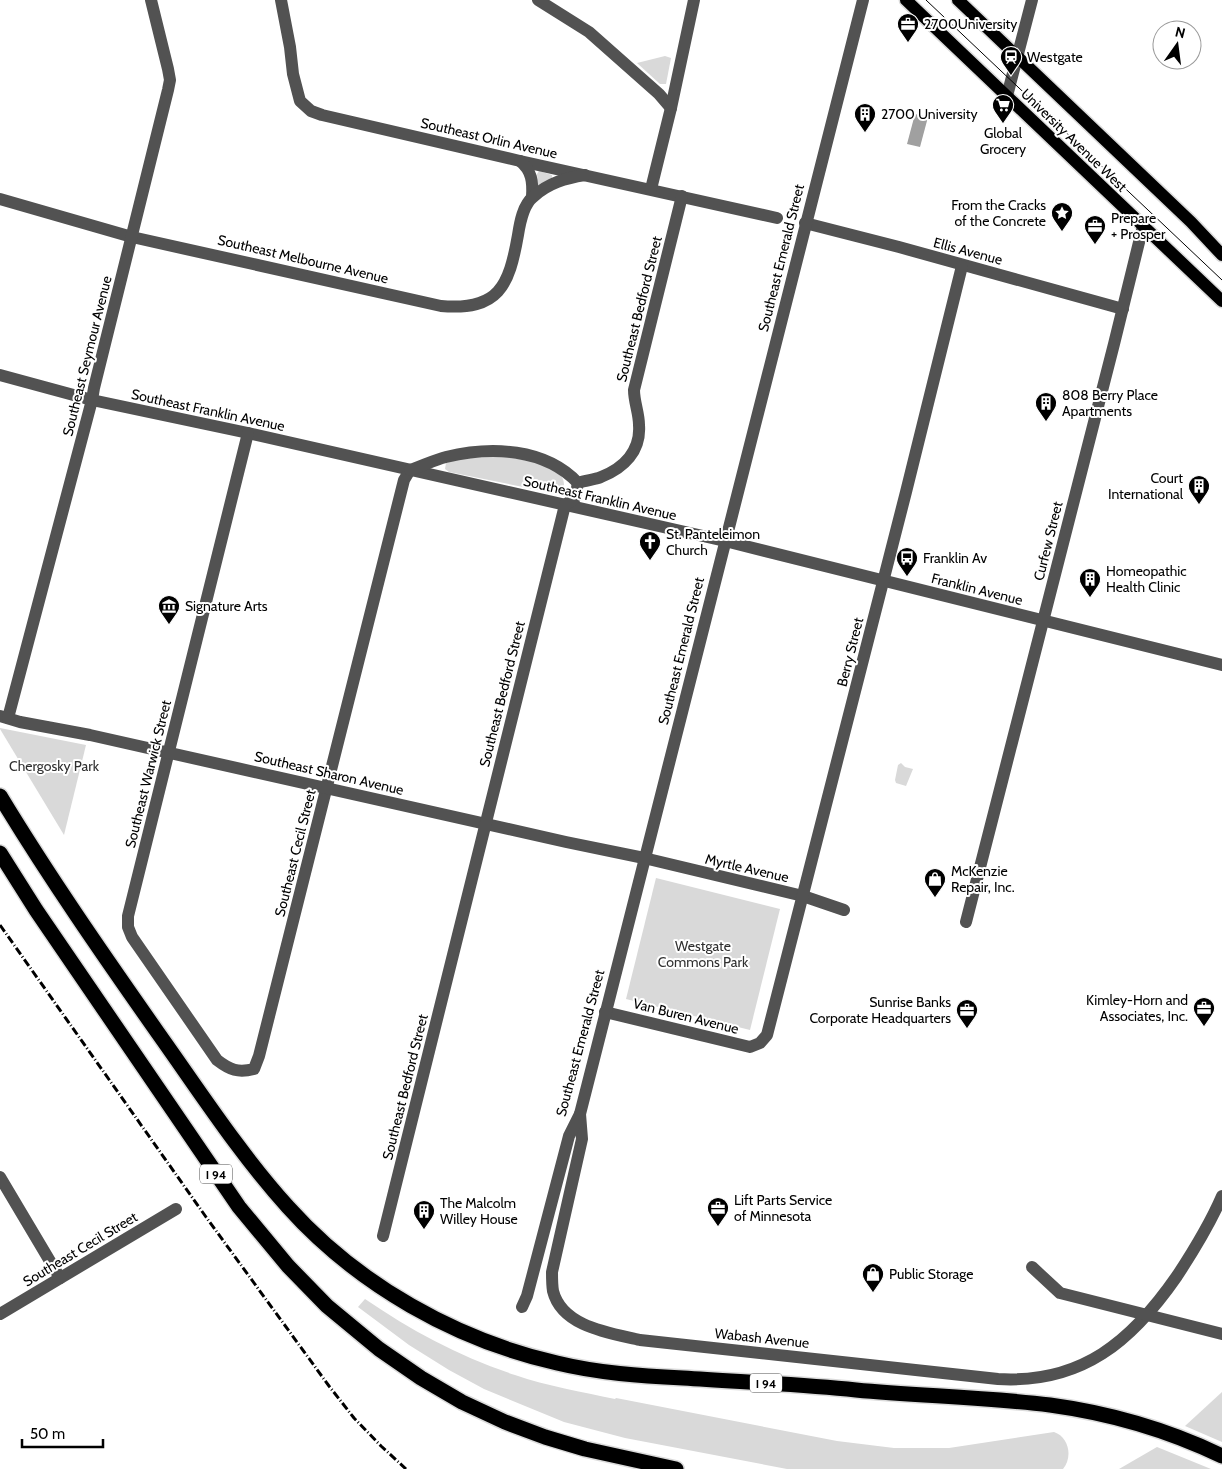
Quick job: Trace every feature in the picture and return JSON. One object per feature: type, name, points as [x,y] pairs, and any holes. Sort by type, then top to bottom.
[{"type":"highway","name":"I 94","points":[[0,796],[140,1007],[220,1120],[275,1192],[298,1218],[363,1273],[411,1306],[448,1326],[486,1342],[523,1354],[575,1367],[661,1377],[800,1385],[1052,1405],[1104,1415],[1168,1433],[1219,1454]]},
{"type":"highway","name":"I 94","points":[[0,853],[36,910],[239,1206],[288,1266],[327,1306],[372,1345],[408,1370],[462,1402],[563,1443],[620,1458],[676,1469]]},
{"type":"main road","name":"University Avenue West","points":[[906,0],[1222,301]]},
{"type":"main road","name":"University Avenue West","points":[[958,0],[1185,216],[1222,254]]},
{"type":"street","name":"Southeast Seymour Avenue","points":[[4,717],[92,400],[170,80],[151,0]]},
{"type":"street","name":"Southeast Orlin Avenue","points":[[282,0],[294,82],[300,101],[311,111],[520,161],[777,218]]},
{"type":"street","points":[[538,0],[589,32],[659,94],[670,108]]},
{"type":"street","points":[[650,189],[694,0]]},
{"type":"street","name":"Southeast Emerald Street","points":[[522,1307],[569,1136],[580,1114],[862,0]]},
{"type":"street","points":[[1007,96],[1032,0]]},
{"type":"street","points":[[520,161],[528,168],[531,174],[532,197]]},
{"type":"street","name":"Southeast Melbourne Avenue","points":[[0,199],[132,237],[441,306],[468,307],[490,300],[505,282],[514,257],[519,224],[524,210],[532,197],[555,182],[585,175]]},
{"type":"street","name":"Southeast Bedford Street","points":[[383,1236],[565,506],[575,498],[578,483],[600,477],[619,467],[629,459],[636,448],[639,424],[634,401],[634,390],[682,196]]},
{"type":"street","name":"Ellis Avenue","points":[[805,223],[1123,309]]},
{"type":"street","name":"Curfew Street","points":[[966,922],[1143,226]]},
{"type":"street","name":"Berry Street","points":[[760,1043],[767,1035],[942,354],[962,266]]},
{"type":"street","name":"Southeast Franklin Avenue","points":[[0,375],[92,400],[248,433],[725,541]]},
{"type":"street","name":"Southeast Warwick Street","points":[[248,433],[128,916],[128,927],[132,937],[218,1060],[230,1070],[242,1072],[254,1069]]},
{"type":"street","name":"Southeast Franklin Avenue","points":[[410,470],[445,457],[479,452],[510,452],[554,463],[569,473],[578,483]]},
{"type":"street","name":"Southeast Cecil Street","points":[[254,1069],[259,1056],[404,480],[410,470]]},
{"type":"street","name":"Franklin Avenue","points":[[725,541],[1222,665]]},
{"type":"street","name":"Southeast Sharon Avenue","points":[[4,717],[644,858]]},
{"type":"street","name":"Myrtle Avenue","points":[[644,858],[803,896],[844,910]]},
{"type":"street","name":"Van Buren Avenue","points":[[605,1012],[750,1047],[760,1043]]},
{"type":"street","name":"Wabash Avenue","points":[[580,1114],[582,1139],[552,1272],[554,1292],[562,1309],[574,1319],[598,1330],[640,1340],[1018,1380],[1054,1375],[1086,1363],[1118,1343],[1147,1315],[1188,1260],[1208,1226],[1222,1196]]},
{"type":"street","points":[[0,1177],[60,1278]]},
{"type":"street","name":"Southeast Cecil Street","points":[[0,1314],[176,1209]]},
{"type":"street","points":[[1032,1266],[1060,1293],[1222,1334]]},
{"type":"green space","points":[[665,56],[671,58],[666,84],[660,84],[637,63]]},
{"type":"green space","points":[[539,171],[552,175],[552,178],[538,186],[537,174]]},
{"type":"green space","points":[[490,456],[521,459],[546,465],[562,477],[564,485],[560,490],[553,493],[449,472],[445,469],[446,463],[460,459]]},
{"type":"green space","name":"Chergosky Park","points":[[0,729],[86,745],[64,835]]},
{"type":"green space","points":[[901,763],[905,767],[913,769],[906,786],[896,783],[895,780],[898,765]]},
{"type":"green space","name":"Westgate Commons Park","points":[[656,878],[780,909],[750,1030],[626,999]]},
{"type":"green space","points":[[365,1299],[437,1342],[475,1360],[515,1375],[565,1388],[837,1441],[894,1448],[949,1448],[1054,1432],[1063,1438],[1066,1443],[1069,1453],[1068,1459],[1063,1469],[787,1469],[625,1438],[564,1422],[484,1389],[409,1345],[358,1307]]},
{"type":"green space","points":[[1222,1392],[1222,1442],[1185,1426]]},
{"type":"green space","points":[[1157,1447],[1211,1469],[1119,1469]]},
{"type":"shaded area","points":[[915,114],[928,117],[920,147],[907,144]]},
{"type":"tram line","points":[[926,0],[1222,280]]},
{"type":"railway","points":[[0,925],[206,1217],[329,1386],[354,1418],[406,1469]]},
{"type":"place","name":"2700University","points":[[908,43]]},
{"type":"place","name":"Westgate","points":[[1011,76]]},
{"type":"place","name":"Global Grocery","points":[[1003,124]]},
{"type":"place","name":"2700 University","points":[[865,133]]},
{"type":"place","name":"From the Cracks of the Concrete","points":[[1062,232]]},
{"type":"place","name":"Prepare + Prosper","points":[[1095,245]]},
{"type":"place","name":"808 Berry Place Apartments","points":[[1046,422]]},
{"type":"place","name":"Court International","points":[[1199,505]]},
{"type":"place","name":"St. Panteleimon Church","points":[[650,561]]},
{"type":"place","name":"Franklin Av","points":[[907,577]]},
{"type":"place","name":"Homeopathic Health Clinic","points":[[1090,598]]},
{"type":"place","name":"Signature Arts","points":[[169,625]]},
{"type":"place","name":"McKenzie Repair, Inc.","points":[[935,898]]},
{"type":"place","name":"Kimley-Horn and Associates, Inc.","points":[[1204,1027]]},
{"type":"place","name":"Sunrise Banks Corporate Headquarters","points":[[967,1029]]},
{"type":"place","name":"Lift Parts Service of Minnesota","points":[[718,1227]]},
{"type":"place","name":"The Malcolm Willey House","points":[[424,1230]]},
{"type":"place","name":"Public Storage","points":[[873,1293]]}]
